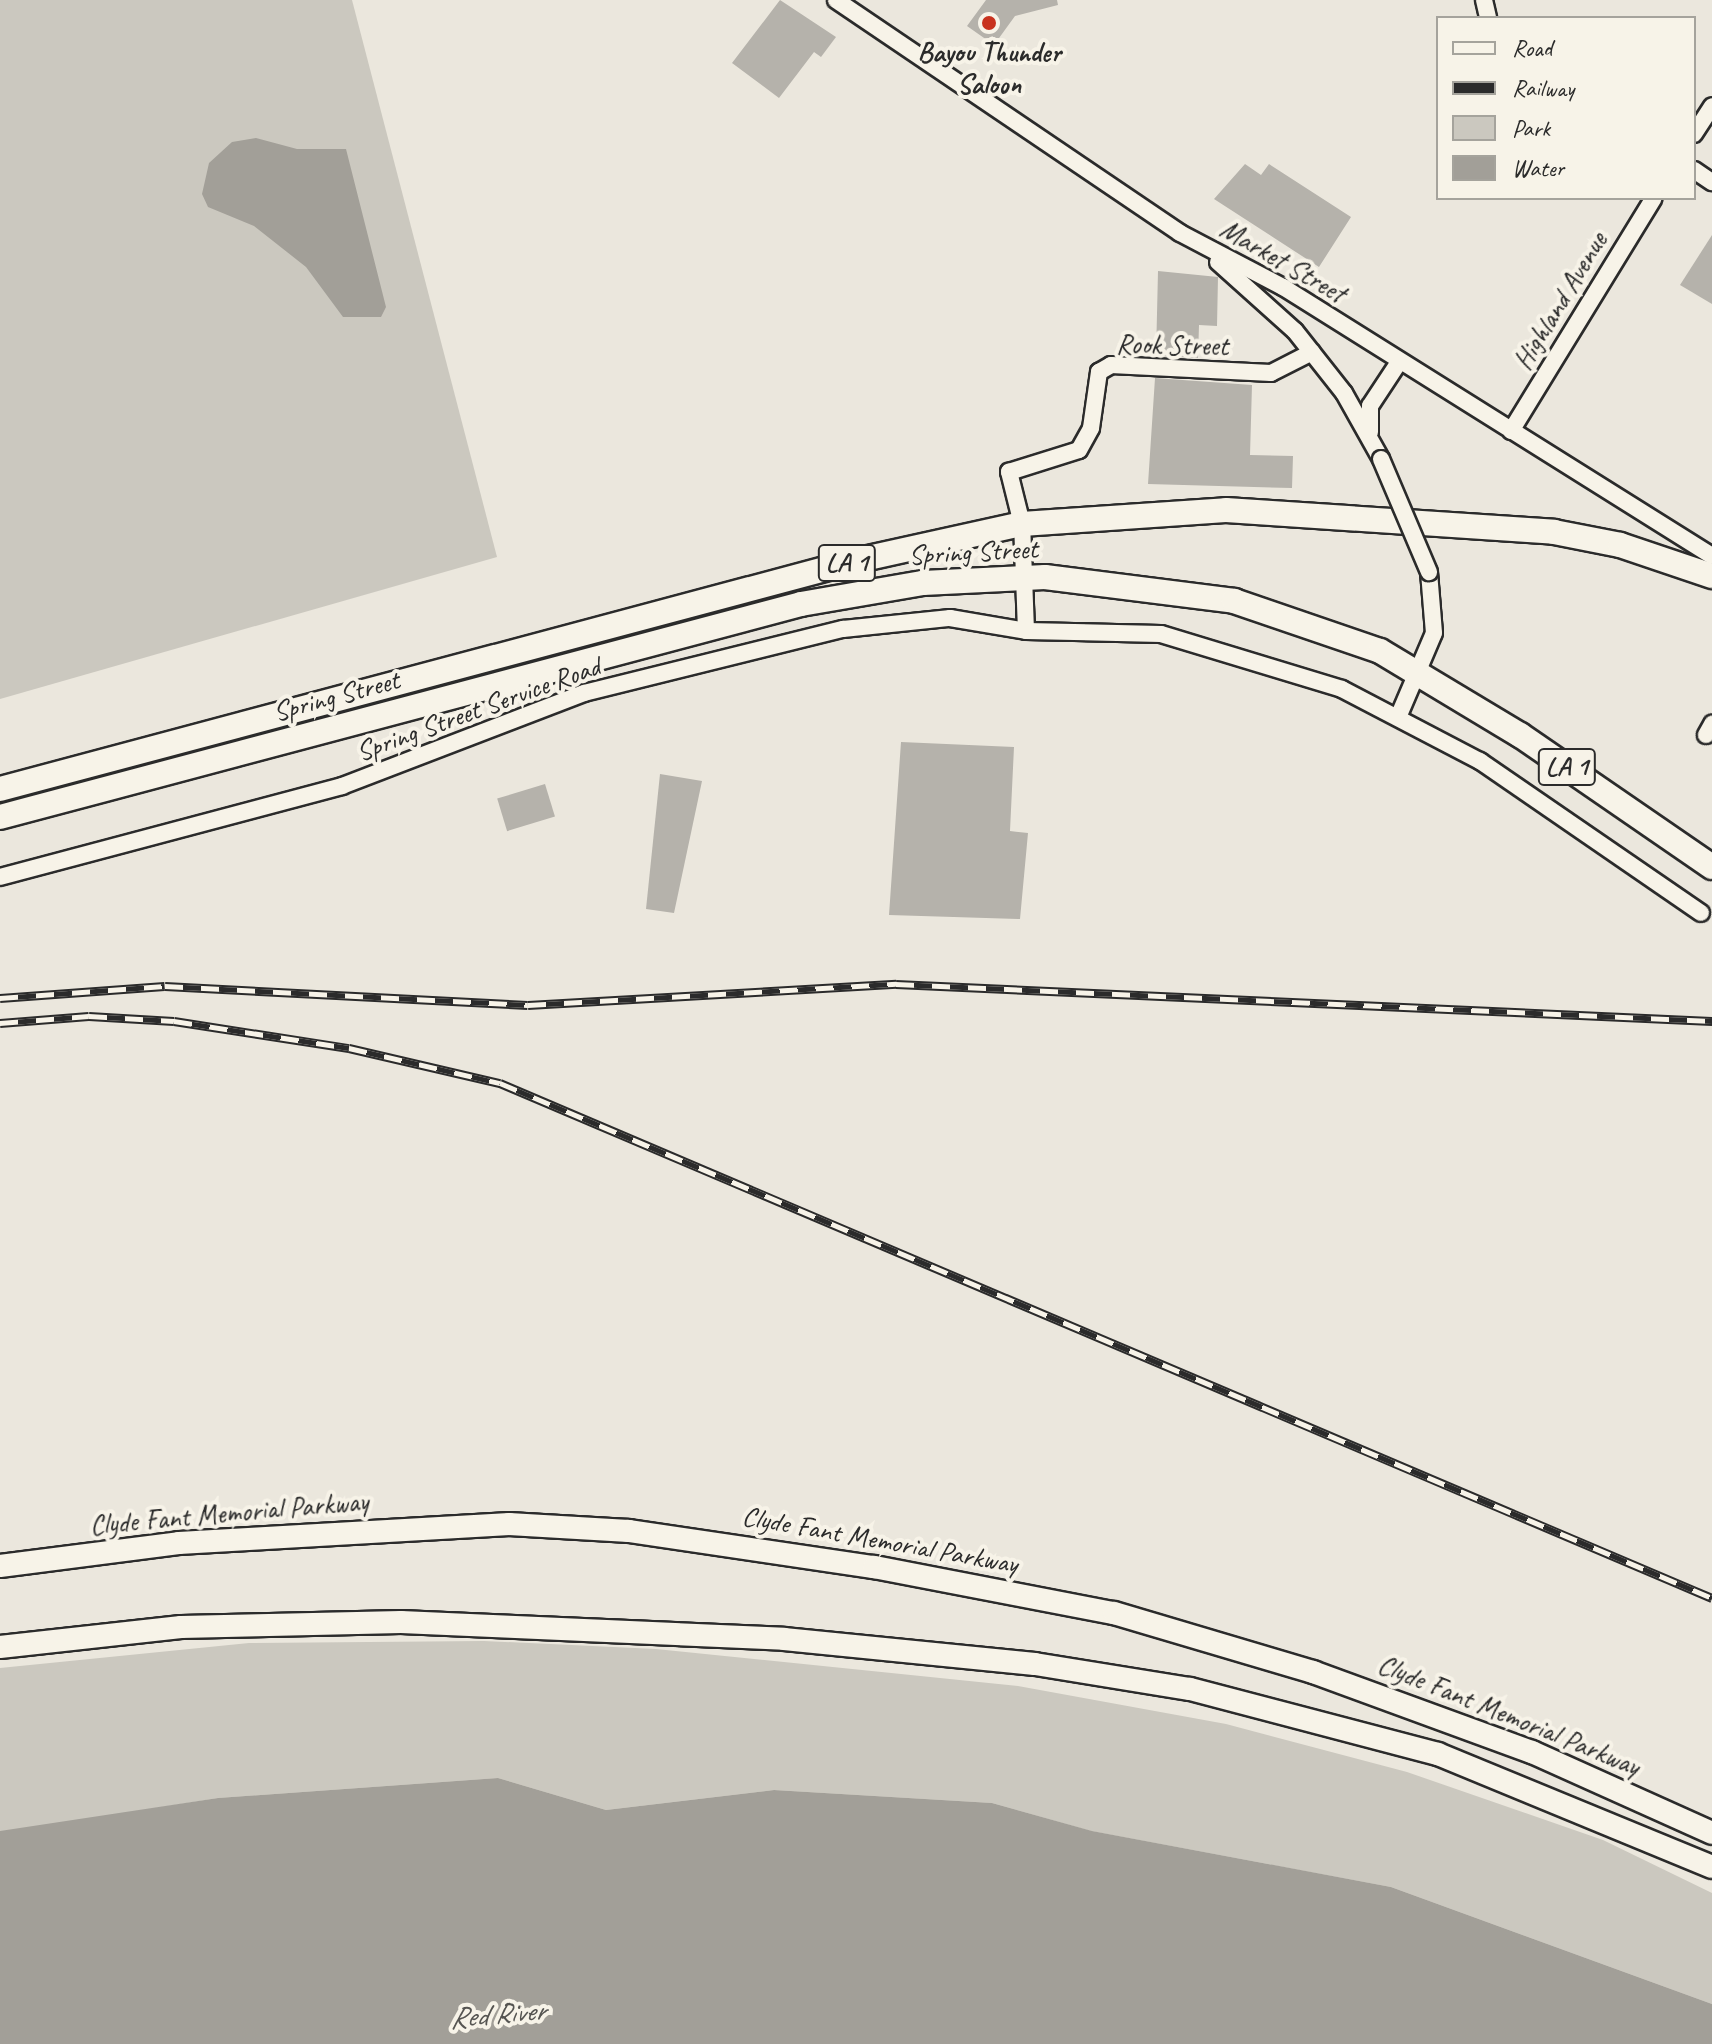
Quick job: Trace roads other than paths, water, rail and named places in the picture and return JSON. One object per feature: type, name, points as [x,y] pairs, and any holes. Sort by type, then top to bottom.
[{"type":"main road","name":"Spring Street","points":[[0,789],[859,560],[1022,524],[1226,510],[1539,531],[1620,545],[1712,576]]},
{"type":"main road","name":"Spring Street","points":[[0,817],[801,604],[923,583],[1027,577],[1234,601],[1344,636],[1418,673],[1712,867]]},
{"type":"main road","name":"Clyde Fant Memorial Parkway","points":[[0,1566],[179,1543],[509,1524],[629,1531],[874,1567],[1149,1622],[1313,1672],[1532,1752],[1712,1833]]},
{"type":"main road","name":"Clyde Fant Memorial Parkway","points":[[0,1647],[181,1627],[429,1623],[784,1639],[1035,1664],[1190,1689],[1438,1754],[1712,1867]]},
{"type":"street","name":"Market Street","points":[[836,0],[1180,233],[1399,362],[1712,556]]},
{"type":"street","points":[[1696,131],[1712,106]]},
{"type":"street","name":"Highland Avenue","points":[[1511,431],[1653,200]]},
{"type":"street","points":[[1180,233],[1252,289],[1312,352],[1371,438],[1381,459],[1429,572],[1437,617],[1418,673],[1399,715]]},
{"type":"street","name":"Rook Street","points":[[1027,577],[1022,524],[1009,472],[1079,450],[1103,368],[1271,373],[1312,352]]},
{"type":"street","points":[[1371,438],[1370,406],[1399,362]]},
{"type":"street","points":[[1026,631],[1027,577]]},
{"type":"street","name":"Spring Street Service Road","points":[[0,877],[342,786],[584,693],[843,629],[950,618],[1026,631],[1161,634],[1271,662],[1399,715],[1701,913]]},
{"type":"water","points":[[256,138],[297,149],[346,149],[386,307],[381,317],[343,317],[306,267],[254,226],[208,207],[202,194],[209,163],[232,142]]},
{"type":"water","name":"Red River","points":[[498,1778],[606,1810],[774,1790],[992,1803],[1092,1831],[1391,1887],[1712,2004],[1712,2044],[0,2044],[0,1831],[218,1798]]},
{"type":"railway","points":[[0,998],[165,986],[528,1005],[896,984],[1712,1021]]},
{"type":"railway","points":[[0,1023],[89,1016],[174,1021],[349,1048],[500,1083],[1712,1598]]},
{"type":"place","name":"Bayou Thunder Saloon","points":[[989,23]]}]
